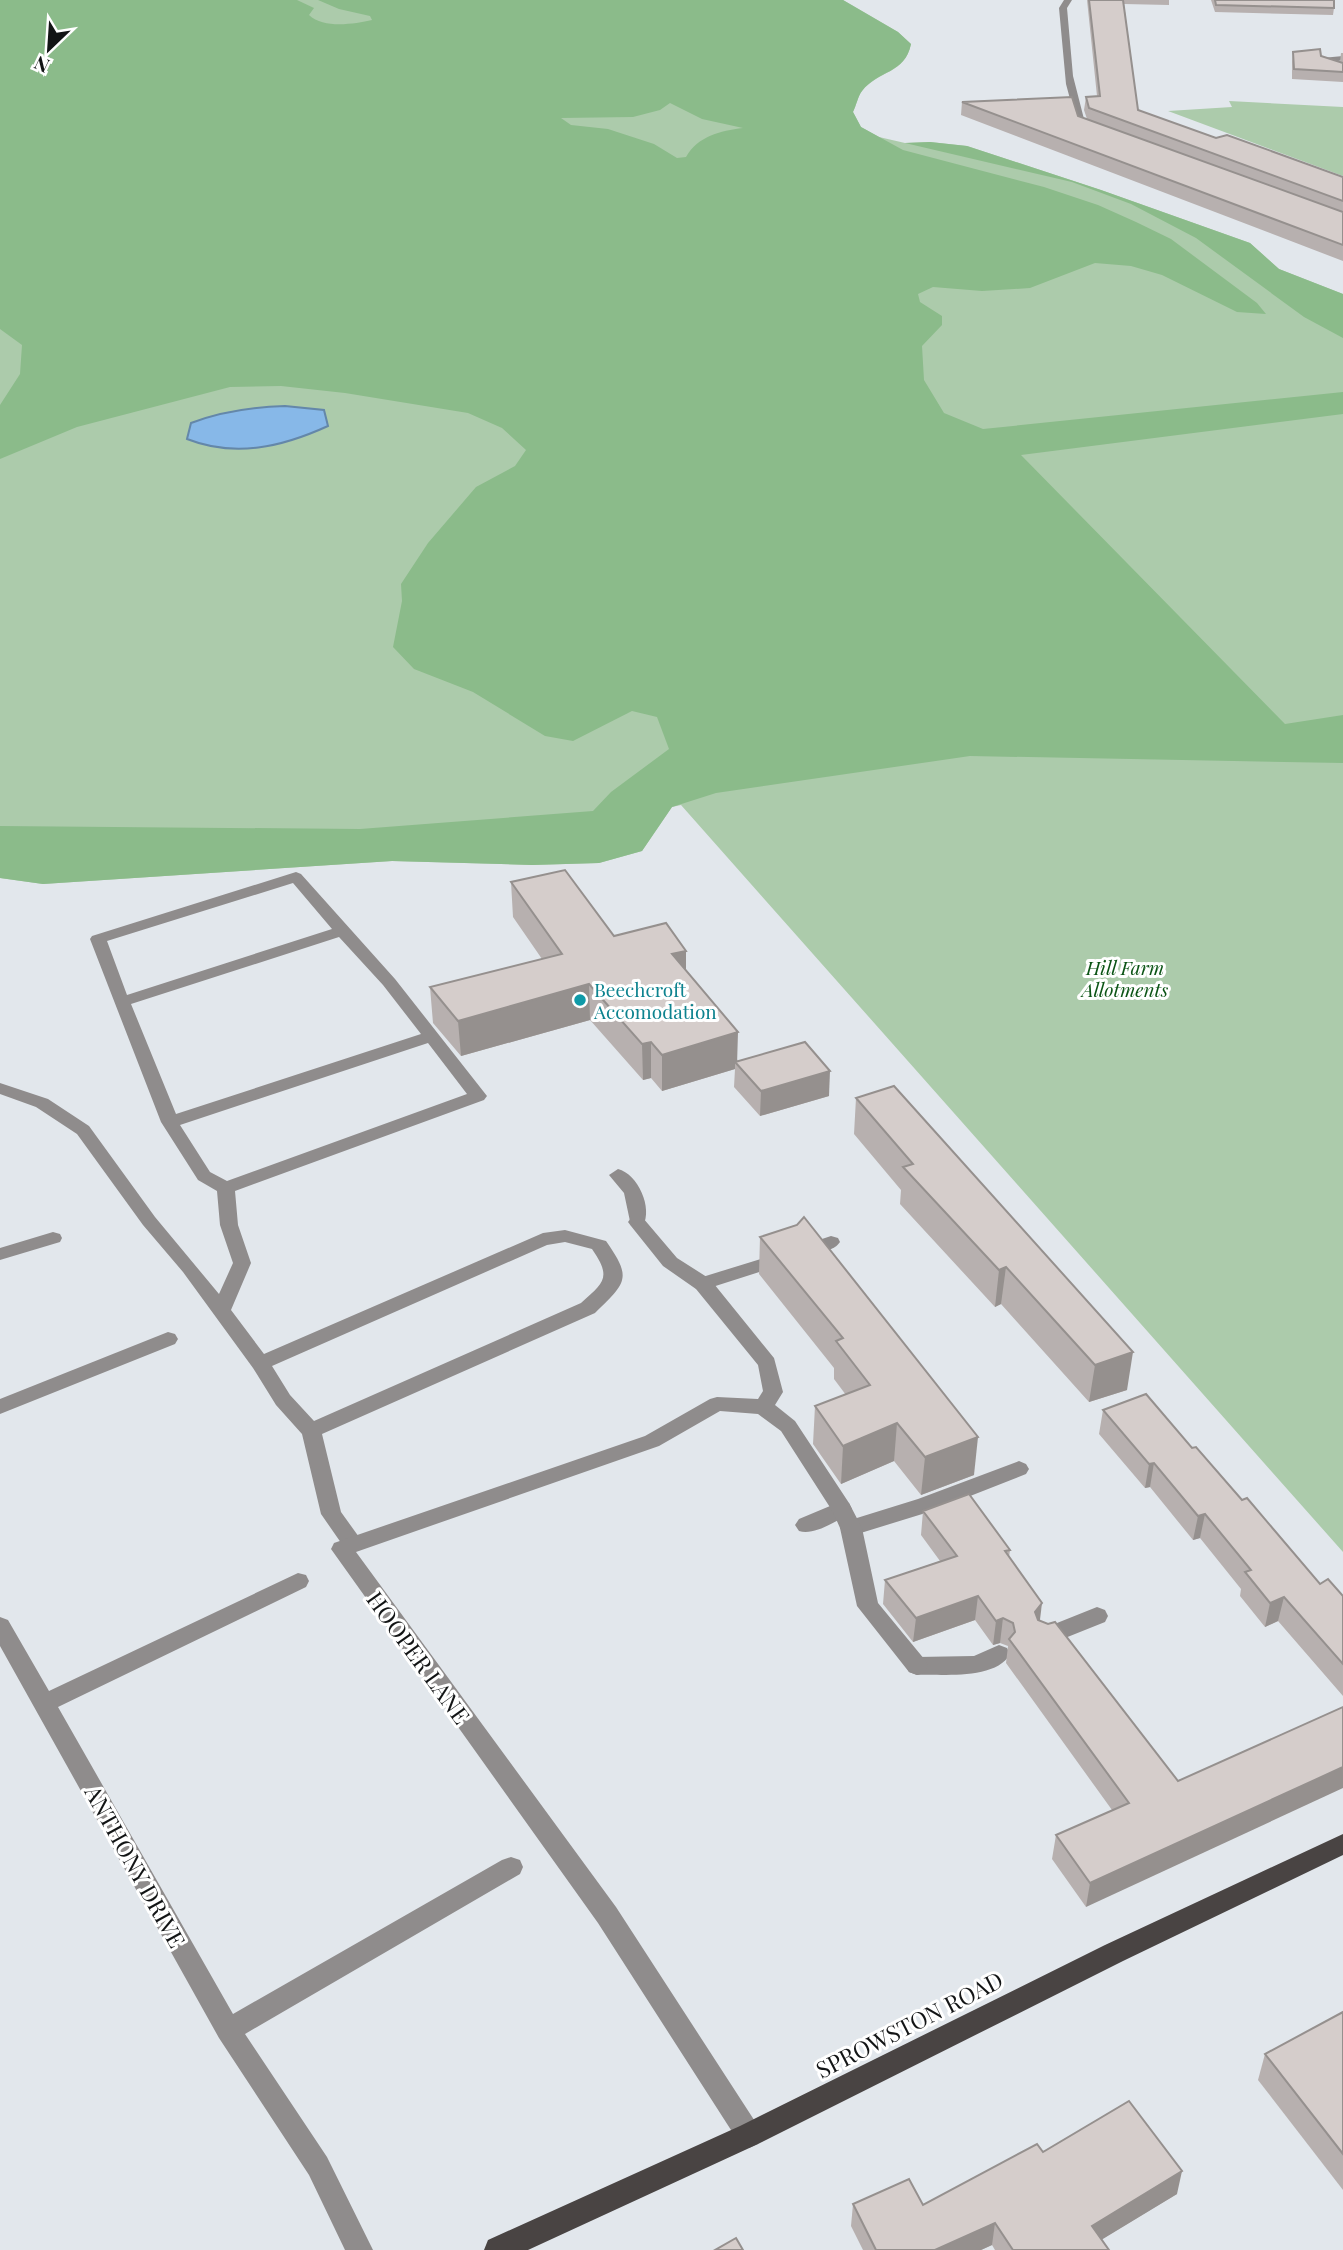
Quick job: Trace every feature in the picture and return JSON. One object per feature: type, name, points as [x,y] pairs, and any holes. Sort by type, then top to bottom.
[{"type":"main road","name":"SPROWSTON ROAD","points":[[498,2250],[750,2135],[1114,1954],[1343,1844]]},
{"type":"street","points":[[1068,0],[1063,8],[1068,22],[1065,35],[1071,93],[1081,125],[1100,131]]},
{"type":"street","points":[[1343,58],[1325,60],[1325,64],[1343,69]]},
{"type":"street","points":[[296,877],[388,982],[478,1096],[226,1188],[204,1176],[170,1122],[122,1002],[98,939],[296,877]]},
{"type":"street","points":[[122,1002],[342,931]]},
{"type":"street","points":[[170,1122],[431,1036]]},
{"type":"street","points":[[0,1088],[42,1103],[83,1130],[149,1221],[190,1268],[260,1363],[283,1400],[311,1431],[331,1514],[353,1544],[652,1441],[717,1404],[763,1407],[788,1426],[847,1518],[868,1606],[917,1666],[977,1665],[999,1654]]},
{"type":"street","points":[[618,1175],[633,1192],[638,1222],[670,1262],[703,1284],[767,1363],[772,1392],[763,1407]]},
{"type":"street","points":[[222,1310],[242,1263],[229,1225],[226,1188]]},
{"type":"street","points":[[260,1363],[543,1239],[565,1236],[599,1245],[608,1254],[614,1276],[609,1288],[588,1308],[311,1431]]},
{"type":"street","points":[[0,1254],[53,1238]]},
{"type":"street","points":[[703,1284],[788,1256]]},
{"type":"street","points":[[0,1407],[168,1339]]},
{"type":"street","points":[[806,1525],[925,1504],[1019,1469]]},
{"type":"street","name":"HOOPER LANE","points":[[353,1544],[342,1549],[607,1915],[750,2135]]},
{"type":"street","points":[[44,1703],[298,1581]]},
{"type":"street","points":[[1045,1637],[1097,1616]]},
{"type":"street","name":"ANTHONY DRIVE","points":[[0,1626],[228,2030],[318,2166],[359,2250]]},
{"type":"street","points":[[228,2030],[511,1867]]},
{"type":"green space","name":"Hill Farm Allotments","points":[[0,0],[843,0],[898,32],[911,44],[908,54],[897,67],[869,84],[861,93],[853,112],[861,127],[879,137],[905,143],[930,142],[967,146],[1101,190],[1250,243],[1279,269],[1343,294],[1343,1552],[681,805],[672,807],[642,851],[599,863],[532,865],[392,861],[43,884],[0,878]]},
{"type":"green space","points":[[0,0],[297,0],[314,8],[309,15],[315,19],[339,24],[372,20],[370,16],[339,9],[318,0],[843,0],[898,32],[911,44],[908,54],[897,67],[868,84],[861,93],[853,112],[861,127],[903,150],[1044,187],[1098,205],[1136,222],[1171,239],[1257,303],[1266,314],[1237,312],[1162,275],[1131,266],[1095,263],[1030,288],[982,291],[933,287],[918,294],[920,302],[942,316],[942,325],[922,346],[924,380],[944,413],[983,429],[1343,392],[1343,414],[1021,455],[1285,724],[1343,715],[1343,763],[970,756],[716,793],[672,807],[642,851],[599,863],[532,865],[392,861],[43,884],[0,878],[0,826],[360,829],[593,811],[611,792],[669,749],[657,717],[632,711],[573,741],[545,736],[473,692],[414,669],[393,647],[402,601],[401,584],[428,543],[476,487],[515,466],[526,450],[502,428],[468,413],[345,393],[281,386],[230,387],[77,427],[0,459],[0,405],[20,374],[22,345],[0,329]],"holes":[[[670,103],[702,119],[743,128],[703,139],[686,157],[677,158],[654,144],[608,129],[571,125],[561,118],[633,117],[660,110]]]},
{"type":"green space","points":[[1229,101],[1343,107],[1343,176],[1168,111],[1232,107]]},
{"type":"green space","points":[[930,142],[967,146],[1250,243],[1279,269],[1343,294],[1343,338],[1304,317],[1196,238],[1131,204],[1072,182],[905,143]]},
{"type":"water","points":[[285,406],[324,410],[328,426],[293,440],[241,449],[205,445],[187,439],[191,423],[214,415]]},
{"type":"building","points":[[1089,0],[1123,0],[1138,110],[1216,138],[1227,135],[1343,177],[1343,201],[1089,108],[1086,97],[1100,96]]},
{"type":"building","points":[[1215,0],[1334,0],[1334,8],[1216,5]]},
{"type":"building","points":[[1320,49],[1321,56],[1343,63],[1343,72],[1294,69],[1293,52]]},
{"type":"building","points":[[1072,97],[1078,116],[1343,212],[1343,245],[962,102]]},
{"type":"building","points":[[565,870],[614,936],[666,923],[686,951],[672,954],[738,1032],[662,1055],[651,1042],[642,1044],[589,984],[458,1021],[430,987],[562,954],[511,882]]},
{"type":"building","points":[[805,1042],[830,1071],[761,1091],[735,1062]]},
{"type":"building","points":[[894,1086],[1133,1352],[1095,1365],[1006,1267],[999,1270],[903,1167],[913,1164],[856,1098]]},
{"type":"building","points":[[804,1217],[978,1437],[925,1457],[897,1423],[843,1446],[815,1406],[870,1385],[836,1341],[843,1338],[760,1237],[797,1225]]},
{"type":"building","points":[[1146,1394],[1192,1448],[1196,1447],[1242,1500],[1247,1498],[1320,1584],[1328,1579],[1343,1596],[1343,1664],[1284,1597],[1270,1603],[1245,1572],[1251,1570],[1205,1514],[1198,1516],[1154,1463],[1149,1464],[1103,1410]]},
{"type":"building","points":[[969,1494],[1010,1550],[1005,1551],[1042,1603],[1035,1612],[1038,1620],[1048,1624],[1055,1622],[1178,1781],[1343,1707],[1343,1767],[1090,1883],[1056,1835],[1129,1803],[1009,1639],[1015,1632],[1013,1623],[1003,1618],[996,1621],[978,1596],[916,1618],[885,1580],[957,1556],[923,1511]]},
{"type":"building","points":[[1343,2012],[1343,2154],[1265,2054]]},
{"type":"building","points":[[1129,2101],[1182,2171],[1092,2226],[1109,2250],[1013,2250],[995,2223],[935,2250],[876,2250],[853,2204],[909,2179],[923,2205],[1037,2144],[1043,2152]]},
{"type":"building","points":[[736,2238],[743,2250],[715,2250]]},
{"type":"place","name":"Beechcroft Accomodation","points":[[580,1000]]}]
